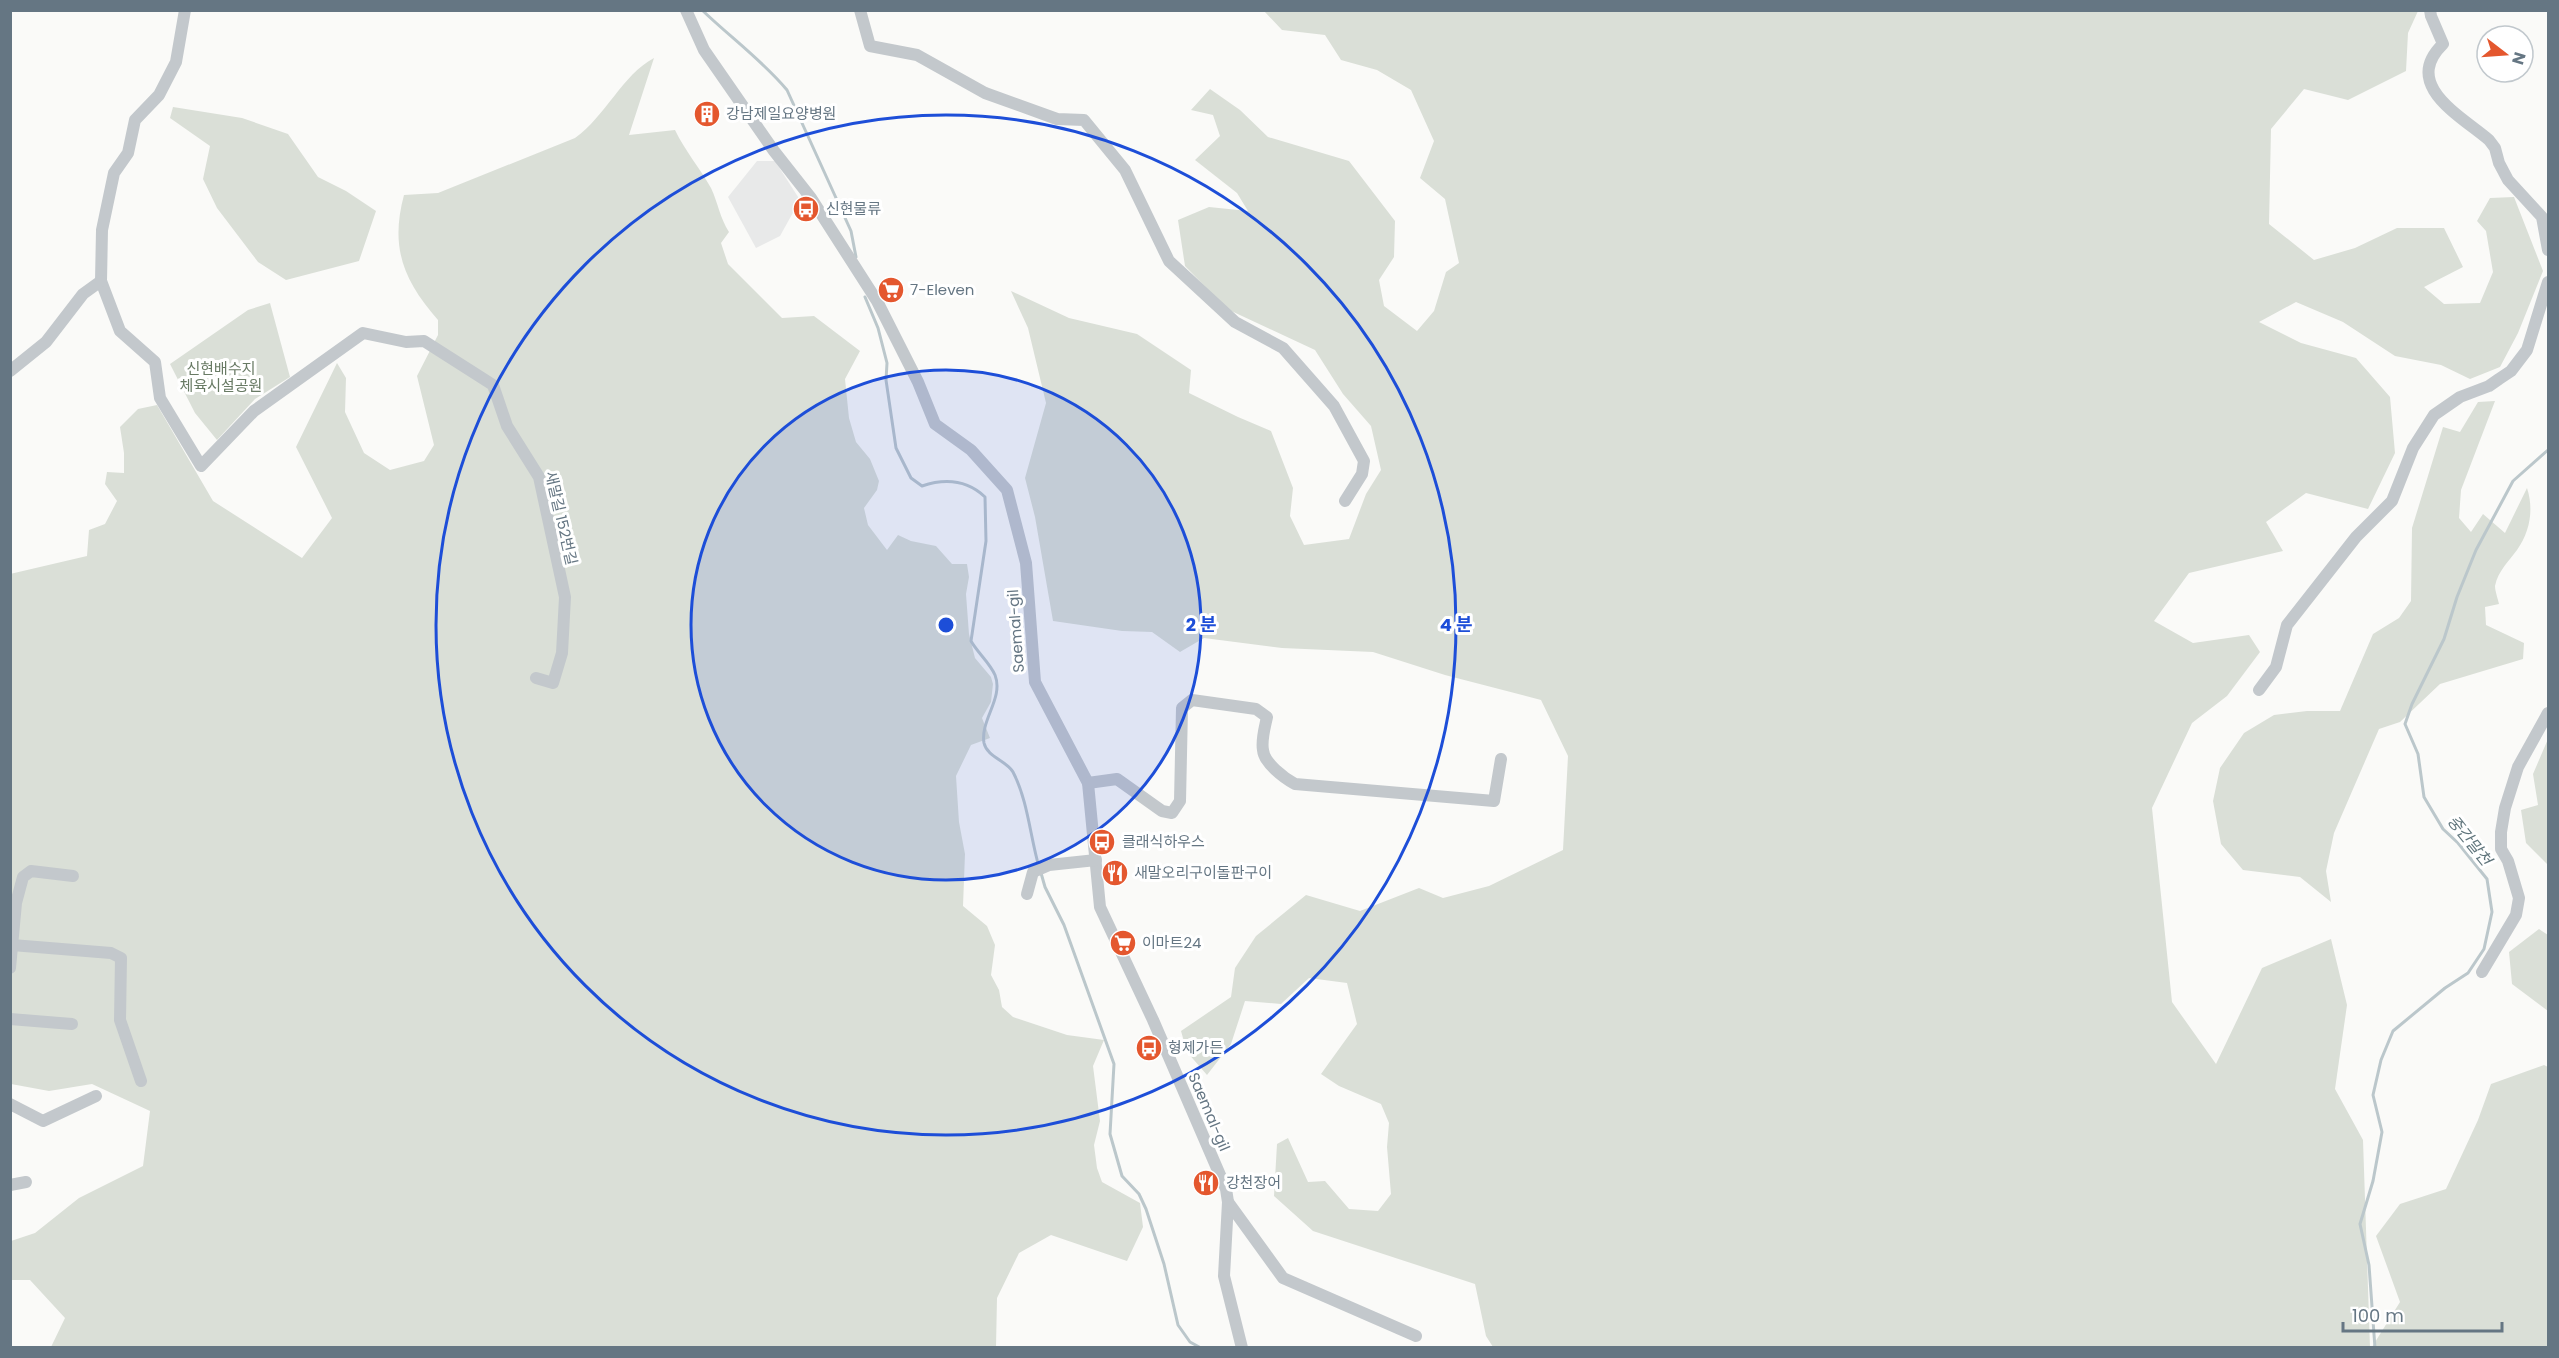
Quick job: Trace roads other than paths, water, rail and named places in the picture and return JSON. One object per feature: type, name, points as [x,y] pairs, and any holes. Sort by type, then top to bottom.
[{"type":"street","name":"새말길 152번길","points":[[186,10],[176,62],[159,94],[135,120],[128,153],[114,173],[102,230],[101,281],[120,331],[154,362],[160,398],[201,466],[254,411],[363,333],[406,342],[424,341],[493,385],[507,426],[539,477],[565,597],[562,653],[553,683],[536,678]]},
{"type":"street","name":"Saemal-gil","points":[[686,10],[704,50],[774,151],[811,198],[877,300],[918,382],[935,423],[971,450],[1007,490],[1026,563],[1035,682],[1088,783],[1100,907],[1153,1020],[1226,1189],[1228,1202],[1224,1276],[1242,1347]]},
{"type":"street","points":[[860,10],[870,46],[917,55],[985,93],[1057,119],[1084,120],[1125,170],[1169,261],[1235,322],[1283,348],[1334,406],[1364,461],[1362,474],[1345,501]]},
{"type":"street","points":[[2430,10],[2443,44],[2436,51],[2428,69],[2431,87],[2438,100],[2489,140],[2495,148],[2499,163],[2508,180],[2542,217],[2548,250]]},
{"type":"street","points":[[10,371],[46,342],[83,294],[101,281]]},
{"type":"street","points":[[2259,690],[2276,667],[2287,625],[2356,537],[2392,501],[2413,448],[2434,415],[2460,397],[2489,386],[2511,371],[2528,350],[2548,282]]},
{"type":"street","points":[[1088,783],[1117,779],[1162,811],[1172,813],[1180,801],[1182,708],[1192,700],[1256,709],[1267,717],[1262,748],[1264,754],[1283,777],[1295,784],[1494,801],[1501,759]]},
{"type":"street","points":[[2482,972],[2516,915],[2519,898],[2508,861],[2501,849],[2500,832],[2505,807],[2518,767],[2548,713]]},
{"type":"street","points":[[1027,894],[1033,872],[1046,866],[1096,860]]},
{"type":"street","points":[[10,968],[16,903],[20,883],[26,873],[73,876]]},
{"type":"street","points":[[12,945],[111,952],[121,958],[120,1020],[141,1081]]},
{"type":"street","points":[[10,1019],[72,1024]]},
{"type":"street","points":[[10,1104],[43,1121],[96,1096]]},
{"type":"street","points":[[10,1185],[26,1182]]},
{"type":"street","points":[[1228,1202],[1283,1278],[1416,1336]]},
{"type":"waterway","points":[[702,10],[757,59],[787,90],[851,231],[856,257]]},
{"type":"waterway","points":[[865,297],[878,328],[887,363],[886,380],[896,448],[911,478],[922,486],[939,482],[956,482],[971,487],[985,497],[986,541],[971,641],[993,671],[997,684],[997,692],[985,726],[984,743],[989,752],[1010,768],[1018,783],[1039,867]]},
{"type":"waterway","name":"중간말천","points":[[2375,1348],[2369,1265],[2360,1224],[2373,1181],[2382,1132],[2373,1095],[2381,1060],[2393,1031],[2445,988],[2468,973],[2484,949],[2492,912],[2487,879],[2458,843],[2443,829],[2424,797],[2418,754],[2405,724],[2412,704],[2444,639],[2457,597],[2476,550],[2513,481],[2548,450]]},
{"type":"waterway","points":[[1041,873],[1045,887],[1064,925],[1114,1064],[1110,1134],[1122,1176],[1139,1194],[1146,1209],[1164,1264],[1178,1325],[1190,1342],[1201,1348]]},
{"type":"place","name":"강남제일요양병원","points":[[707,114]]},
{"type":"place","name":"신현물류","points":[[806,209]]},
{"type":"place","name":"7-Eleven","points":[[891,290]]},
{"type":"place","name":"클래식하우스","points":[[1102,842]]},
{"type":"place","name":"새말오리구이돌판구이","points":[[1115,873]]},
{"type":"place","name":"이마트24","points":[[1123,943]]},
{"type":"place","name":"형제가든","points":[[1149,1048]]},
{"type":"place","name":"강천장어","points":[[1206,1183]]},
{"type":"park label","name":"신현배수지 체육시설공원","points":[[221,378]]}]
